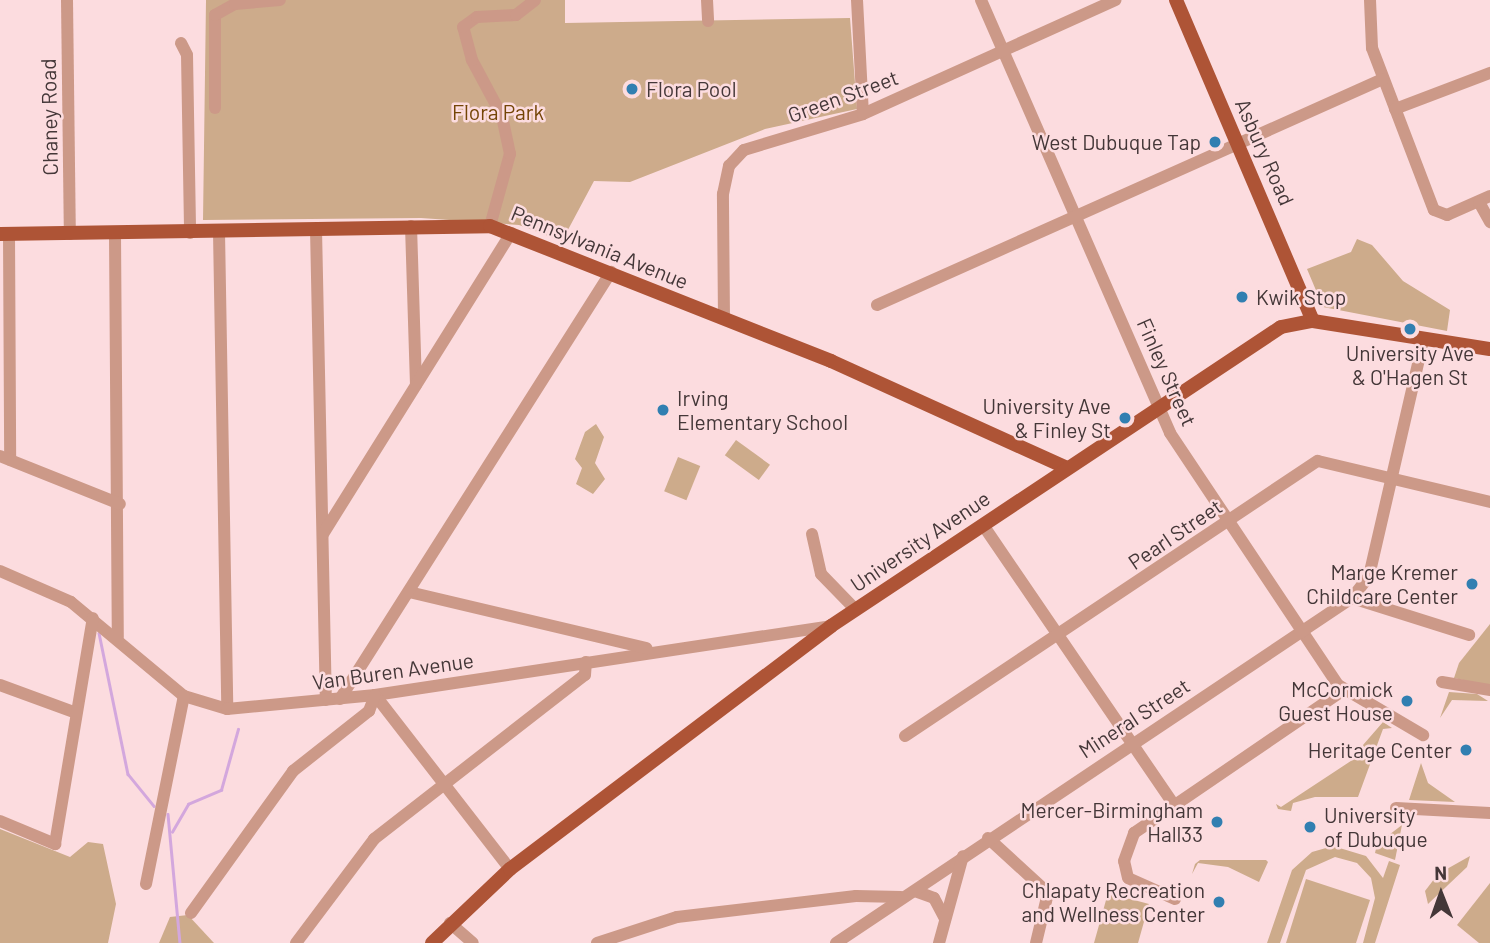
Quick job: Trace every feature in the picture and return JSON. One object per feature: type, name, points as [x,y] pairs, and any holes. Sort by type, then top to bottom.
[{"type":"main road","name":"Asbury Road","points":[[1176,0],[1313,321]]},
{"type":"main road","name":"Pennsylvania Avenue","points":[[4,234],[490,226],[724,319],[1067,468]]},
{"type":"main road","name":"University Avenue","points":[[432,943],[450,923],[510,869],[831,626],[1281,327],[1313,321],[1490,349]]},
{"type":"street","name":"Chaney Road","points":[[67,0],[70,234]]},
{"type":"street","points":[[215,108],[215,15],[235,4],[280,0]]},
{"type":"street","points":[[490,226],[510,154],[502,116],[472,60],[463,27],[477,17],[516,15],[535,0]]},
{"type":"street","points":[[707,0],[708,21]]},
{"type":"street","points":[[857,0],[863,114]]},
{"type":"street","name":"Finley Street","points":[[981,0],[1161,405],[1170,433],[1228,522],[1345,689],[1423,735]]},
{"type":"street","name":"Green Street","points":[[724,319],[723,194],[729,166],[744,150],[863,114],[1115,0]]},
{"type":"street","points":[[1370,0],[1371,43],[1437,214],[1485,199],[1490,222]]},
{"type":"street","points":[[181,43],[187,55],[190,233]]},
{"type":"street","points":[[1395,109],[1490,73]]},
{"type":"street","points":[[877,305],[1383,79]]},
{"type":"street","points":[[411,226],[416,385]]},
{"type":"street","points":[[316,229],[326,700]]},
{"type":"street","points":[[219,232],[227,709]]},
{"type":"street","points":[[323,534],[512,233]]},
{"type":"street","points":[[4,234],[5,458],[120,504]]},
{"type":"street","points":[[115,234],[120,504],[118,637]]},
{"type":"street","points":[[340,699],[611,272]]},
{"type":"street","points":[[1424,338],[1369,576],[1352,598],[1469,635]]},
{"type":"street","name":"Pearl Street","points":[[905,736],[1318,461],[1490,502]]},
{"type":"street","points":[[983,525],[1056,636],[1173,804]]},
{"type":"street","points":[[812,534],[821,574],[856,610]]},
{"type":"street","name":"Van Buren Avenue","points":[[0,571],[93,618],[118,637],[152,675],[184,696],[227,709],[376,695],[653,650],[831,626]]},
{"type":"street","points":[[409,592],[653,650]]},
{"type":"street","name":"Mineral Street","points":[[836,943],[1130,743],[1352,598]]},
{"type":"street","points":[[0,821],[55,844],[93,618]]},
{"type":"street","points":[[296,943],[360,854],[442,784],[585,675],[586,662]]},
{"type":"street","points":[[1442,682],[1490,690]]},
{"type":"street","points":[[0,685],[76,713]]},
{"type":"street","points":[[1175,899],[1137,887],[1124,861],[1134,833],[1345,689]]},
{"type":"street","points":[[191,913],[293,771],[369,711],[376,695],[510,869]]},
{"type":"street","points":[[146,884],[184,696]]},
{"type":"street","points":[[1396,808],[1490,813]]},
{"type":"street","points":[[988,838],[1048,893],[1036,943]]},
{"type":"street","points":[[939,943],[962,856]]},
{"type":"street","points":[[915,891],[934,898],[946,921]]},
{"type":"street","points":[[597,943],[677,917],[856,896],[901,898]]},
{"type":"street","points":[[450,923],[473,943]]},
{"type":"green space","name":"Flora Park","points":[[206,0],[565,0],[565,23],[850,18],[857,109],[765,129],[630,182],[594,181],[562,241],[519,225],[421,218],[203,220]]},
{"type":"green space","points":[[1357,239],[1372,245],[1403,281],[1450,310],[1447,331],[1323,307],[1307,269],[1351,252]]},
{"type":"green space","points":[[596,424],[604,437],[595,463],[605,479],[593,494],[576,484],[582,468],[575,459],[585,432]]},
{"type":"green space","points":[[736,440],[770,465],[759,480],[725,455]]},
{"type":"green space","points":[[678,457],[700,466],[686,500],[664,491]]},
{"type":"green space","points":[[1490,624],[1490,686],[1454,678],[1459,663]]},
{"type":"green space","points":[[1449,692],[1477,694],[1488,701],[1452,700],[1440,718]]},
{"type":"green space","points":[[1383,722],[1392,728],[1383,729],[1358,797],[1315,797],[1293,803],[1291,811],[1278,809],[1276,804],[1281,807],[1366,751],[1363,745]]},
{"type":"green space","points":[[1421,763],[1428,783],[1455,802],[1409,800]]},
{"type":"green space","points":[[1402,825],[1395,860],[1375,853],[1377,844]]},
{"type":"green space","points":[[0,829],[70,857],[88,842],[103,844],[116,904],[108,943],[0,943]]},
{"type":"green space","points":[[1333,846],[1366,856],[1383,878],[1389,861],[1400,865],[1375,943],[1363,943],[1375,898],[1371,878],[1357,863],[1335,857],[1306,870],[1280,943],[1267,943],[1292,870],[1312,852]]},
{"type":"green space","points":[[1470,856],[1467,867],[1428,904],[1425,891],[1438,874]]},
{"type":"green space","points":[[1200,860],[1268,862],[1259,882],[1228,867],[1198,863],[1192,874],[1195,864]]},
{"type":"green space","points":[[1306,879],[1370,900],[1356,943],[1286,943]]},
{"type":"green space","points":[[1490,883],[1490,943],[1479,943],[1457,925]]},
{"type":"green space","points":[[1108,893],[1149,904],[1138,943],[1094,943]]},
{"type":"green space","points":[[188,915],[214,943],[159,943],[170,917]]},
{"type":"waterway","points":[[99,633],[128,774],[154,806]]},
{"type":"waterway","points":[[172,832],[188,804],[221,790],[238,729]]},
{"type":"waterway","points":[[168,814],[180,943]]},
{"type":"place","name":"Flora Pool","points":[[632,89]]},
{"type":"place","name":"West Dubuque Tap","points":[[1215,142]]},
{"type":"place","name":"Kwik Stop","points":[[1242,297]]},
{"type":"place","name":"University Ave & O'Hagen St","points":[[1410,329]]},
{"type":"place","name":"Irving Elementary School","points":[[663,410]]},
{"type":"place","name":"University Ave & Finley St","points":[[1125,418]]},
{"type":"place","name":"Marge Kremer Childcare Center","points":[[1472,584]]},
{"type":"place","name":"McCormick Guest House","points":[[1407,701]]},
{"type":"place","name":"Heritage Center","points":[[1466,750]]},
{"type":"place","name":"Mercer-Birmingham Hall33","points":[[1217,822]]},
{"type":"place","name":"University of Dubuque","points":[[1310,827]]},
{"type":"place","name":"Chlapaty Recreation and Wellness Center","points":[[1219,902]]}]
